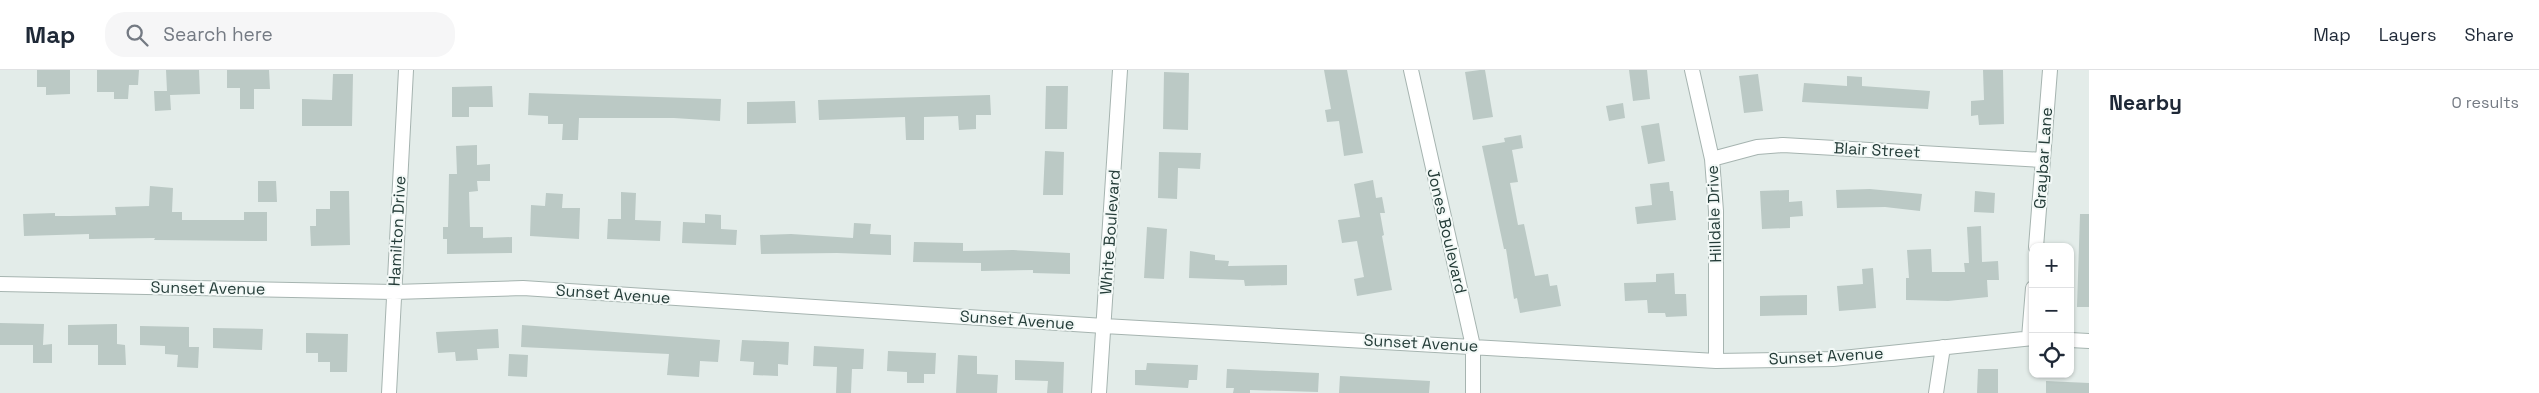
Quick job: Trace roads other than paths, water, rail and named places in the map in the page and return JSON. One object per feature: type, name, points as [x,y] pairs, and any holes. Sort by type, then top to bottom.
[{"type":"street","name":"Hamilton Drive","points":[[389,393],[406,70]]},
{"type":"street","name":"White Boulevard","points":[[1099,393],[1120,70]]},
{"type":"street","name":"Jones Boulevard","points":[[1412,70],[1473,346],[1473,393]]},
{"type":"street","name":"Hilldale Drive","points":[[1692,70],[1712,159],[1716,211],[1716,361]]},
{"type":"street","name":"Graybar Lane","points":[[2036,243],[2050,70]]},
{"type":"street","name":"Blair Street","points":[[1712,159],[1756,147],[1783,145],[2043,160]]},
{"type":"street","name":"Sunset Avenue","points":[[0,284],[394,292],[523,288],[1104,326],[1716,361],[1833,359],[2029,338]]},
{"type":"street","points":[[2074,340],[2089,341]]},
{"type":"street","points":[[1936,393],[1943,347]]}]
